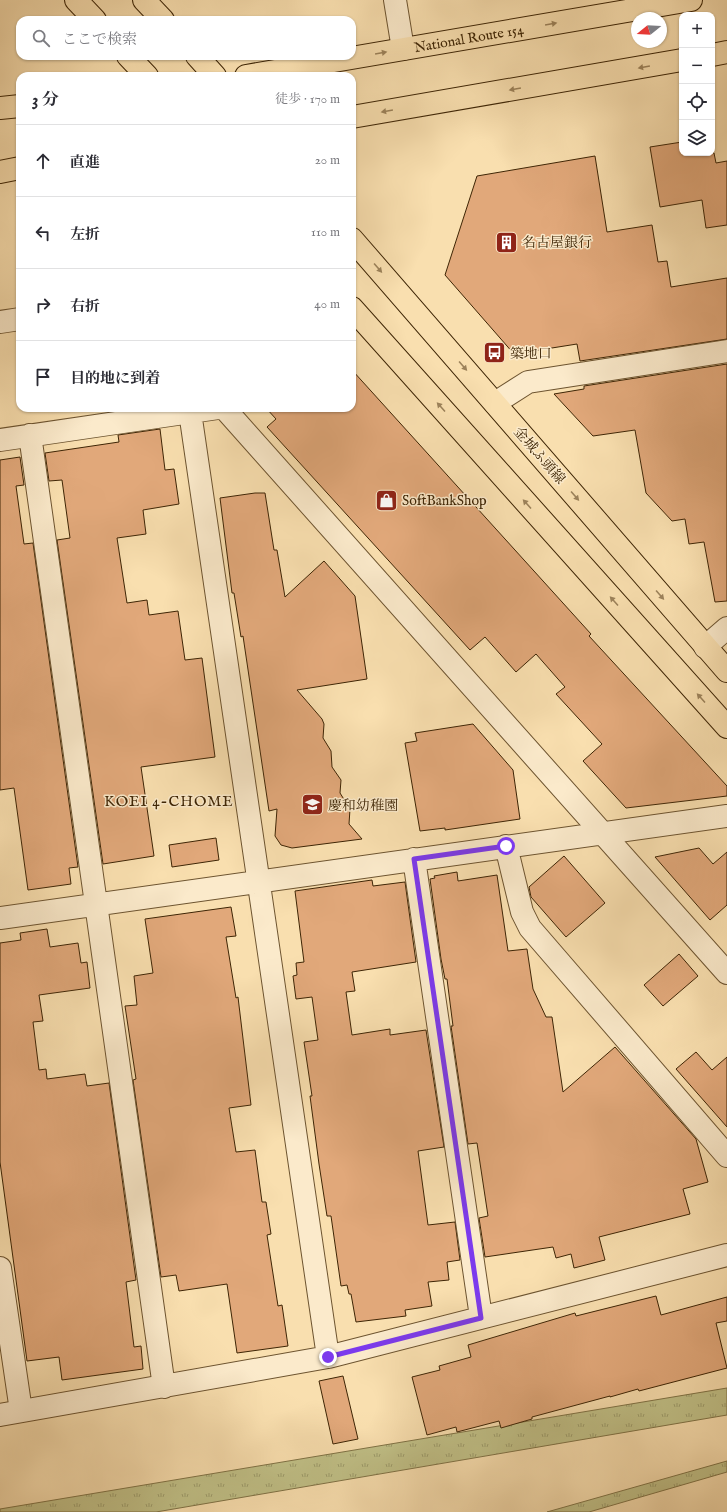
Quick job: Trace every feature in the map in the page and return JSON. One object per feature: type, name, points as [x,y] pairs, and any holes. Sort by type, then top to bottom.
[{"type":"main road","points":[[76,0],[91,16]]},
{"type":"main road","points":[[144,0],[159,16]]},
{"type":"main road","name":"National Route 154","points":[[356,57],[691,0]]},
{"type":"main road","points":[[715,54],[727,52]]},
{"type":"main road","points":[[132,60],[143,72]]},
{"type":"main road","points":[[201,60],[211,72]]},
{"type":"main road","name":"National Route 154","points":[[269,72],[339,60]]},
{"type":"main road","points":[[356,116],[679,61]]},
{"type":"main road","points":[[0,108],[16,106]]},
{"type":"main road","name":"金城ふ頭線","points":[[356,244],[727,671]]},
{"type":"main road","points":[[356,312],[727,727]]},
{"type":"street","points":[[395,0],[403,49]]},
{"type":"street","points":[[0,322],[16,320]]},
{"type":"street","points":[[495,403],[528,382],[727,351]]},
{"type":"street","points":[[0,440],[190,412],[328,1357]]},
{"type":"street","points":[[228,412],[727,973]]},
{"type":"street","points":[[30,435],[164,1387]]},
{"type":"street","points":[[705,647],[727,628]]},
{"type":"street","points":[[0,918],[601,832],[727,816]]},
{"type":"street","points":[[506,846],[522,912],[530,928],[727,1156]]},
{"type":"street","points":[[414,859],[481,1318]]},
{"type":"street","points":[[0,1268],[10,1413],[328,1357],[727,1255]]},
{"type":"green space","points":[[727,1388],[727,1415],[156,1512],[0,1512],[0,1509]]},
{"type":"green space","points":[[727,1461],[727,1472],[589,1512],[547,1512]]},
{"type":"building","points":[[679,142],[679,156],[715,156],[716,163],[727,161],[727,225],[706,228],[702,200],[660,207],[650,147]]},
{"type":"building","points":[[595,156],[607,232],[652,225],[658,262],[667,261],[671,287],[727,278],[727,339],[580,361],[577,344],[514,354],[445,275],[477,176]]},
{"type":"building","points":[[727,364],[727,601],[715,602],[704,542],[689,544],[685,519],[672,521],[646,493],[635,430],[593,436],[554,394],[584,389],[584,386]]},
{"type":"building","points":[[356,374],[591,634],[589,636],[727,786],[727,796],[626,808],[583,761],[602,744],[556,694],[565,687],[536,654],[516,672],[485,637],[470,650],[267,427],[276,419],[270,412],[356,412]]},
{"type":"building","points":[[160,429],[165,470],[174,469],[179,504],[143,510],[146,534],[117,538],[127,603],[147,600],[149,615],[178,611],[185,660],[202,658],[215,757],[141,767],[154,856],[103,864],[57,540],[70,538],[62,480],[49,481],[45,453],[119,442],[118,435]]},
{"type":"building","points":[[20,457],[24,485],[16,486],[24,544],[33,543],[78,867],[69,868],[71,884],[28,890],[14,788],[0,790],[0,460]]},
{"type":"building","points":[[265,493],[274,550],[277,550],[285,597],[324,561],[355,596],[367,679],[297,690],[322,719],[324,724],[323,738],[331,751],[332,767],[341,780],[340,793],[350,809],[349,824],[362,839],[292,848],[281,845],[275,836],[277,809],[269,811],[243,636],[241,637],[234,593],[232,593],[220,498]]},
{"type":"building","points":[[473,724],[513,770],[520,819],[445,830],[445,828],[420,831],[405,743],[417,741],[415,733]]},
{"type":"building","points":[[216,838],[219,860],[172,867],[169,845]]},
{"type":"building","points":[[699,848],[713,864],[727,852],[727,905],[710,920],[655,857]]},
{"type":"building","points":[[564,856],[605,903],[566,937],[531,897],[529,887]]},
{"type":"building","points":[[457,872],[458,881],[497,875],[508,951],[527,949],[533,989],[546,1017],[552,1017],[563,1092],[615,1047],[696,1139],[708,1182],[683,1189],[690,1214],[599,1237],[605,1260],[574,1268],[571,1254],[556,1258],[553,1247],[485,1257],[479,1218],[488,1216],[477,1143],[468,1144],[451,1026],[453,1026],[447,979],[445,979],[441,959],[430,879],[435,878],[434,876]]},
{"type":"building","points":[[372,880],[373,886],[405,882],[416,962],[352,972],[355,991],[346,992],[352,1035],[390,1029],[390,1035],[426,1030],[444,1147],[418,1151],[428,1225],[455,1222],[460,1260],[447,1262],[449,1280],[428,1282],[432,1306],[405,1310],[406,1316],[356,1322],[351,1294],[349,1294],[347,1285],[341,1286],[331,1216],[327,1216],[319,1164],[310,1096],[312,1096],[304,1042],[318,1040],[312,997],[296,999],[293,976],[297,975],[296,963],[304,962],[295,891]]},
{"type":"building","points":[[231,907],[236,936],[226,937],[236,998],[238,997],[251,1105],[229,1108],[236,1152],[255,1150],[262,1202],[266,1202],[271,1234],[267,1235],[278,1306],[282,1305],[288,1346],[237,1353],[227,1284],[179,1291],[176,1275],[161,1277],[133,1080],[136,1079],[125,1006],[137,1005],[134,976],[153,973],[145,919]]},
{"type":"building","points":[[47,929],[50,947],[78,943],[81,963],[87,962],[90,988],[39,995],[43,1021],[33,1022],[39,1070],[46,1069],[47,1079],[85,1074],[87,1086],[109,1083],[136,1280],[126,1282],[134,1347],[141,1346],[143,1369],[62,1380],[59,1357],[27,1361],[0,1162],[0,943],[21,940],[20,933]]},
{"type":"building","points":[[679,954],[698,976],[663,1006],[644,985]]},
{"type":"building","points":[[696,1052],[712,1070],[727,1057],[727,1127],[676,1069]]},
{"type":"building","points":[[656,1296],[661,1315],[727,1297],[727,1321],[716,1323],[727,1368],[639,1391],[638,1389],[610,1396],[532,1417],[532,1419],[501,1428],[499,1421],[457,1432],[456,1427],[427,1435],[412,1377],[440,1370],[439,1366],[471,1357],[468,1345],[575,1313],[576,1316]]},
{"type":"building","points":[[343,1376],[358,1439],[333,1444],[319,1381]]},
{"type":"place","name":"名古屋銀行","points":[[507,242]]},
{"type":"place","name":"築地口","points":[[495,353]]},
{"type":"place","name":"SoftBankShop","points":[[386,500]]},
{"type":"place","name":"慶和幼稚園","points":[[312,805]]},
{"type":"district","name":"KOEI 4-CHOME","points":[[169,801]]},
{"type":"route","points":[[328,1357],[481,1318],[414,859],[506,846]]}]
